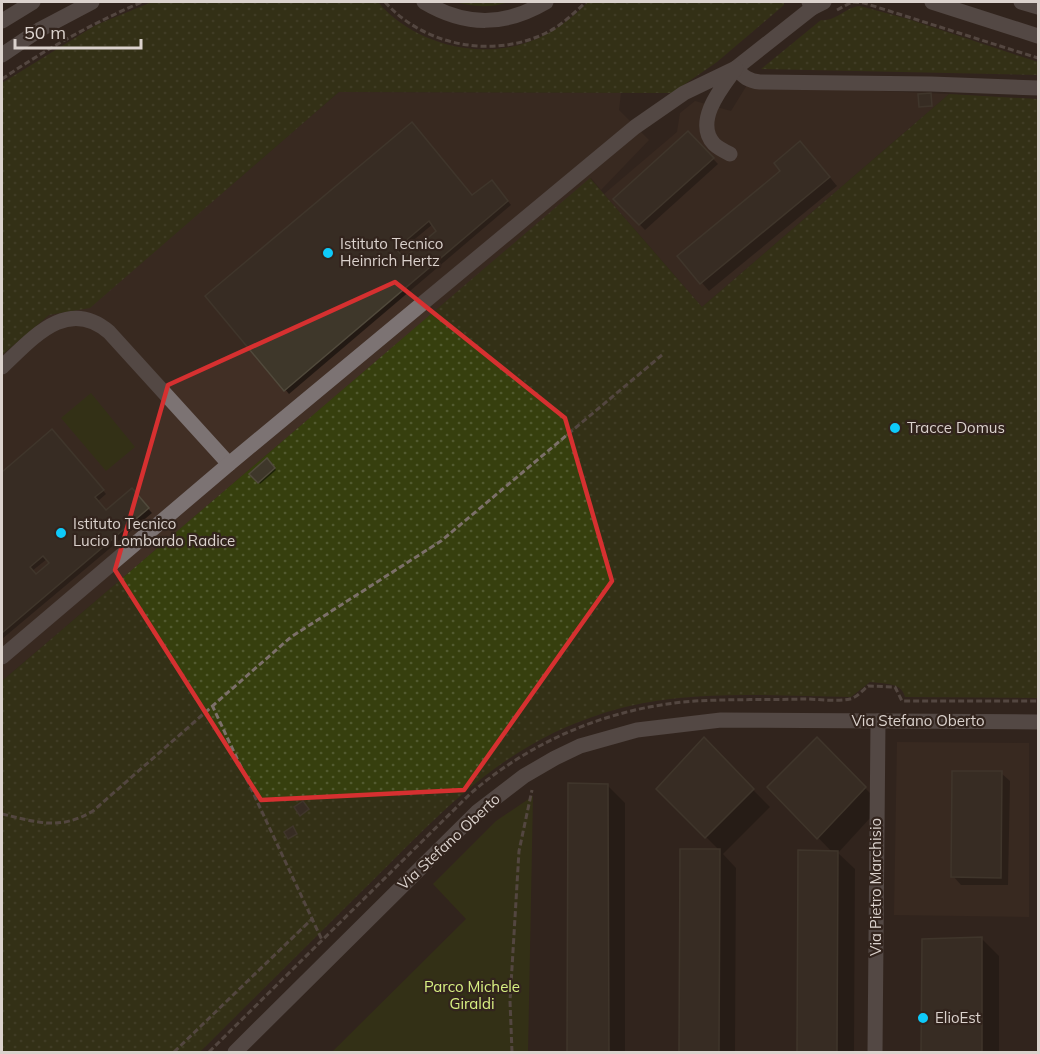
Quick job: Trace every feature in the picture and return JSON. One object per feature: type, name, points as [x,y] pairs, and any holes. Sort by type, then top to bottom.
[{"type":"street","points":[[2,21],[33,2]]},
{"type":"street","points":[[2,55],[53,22],[92,2]]},
{"type":"street","points":[[424,2],[441,11],[477,20],[514,17],[546,2]]},
{"type":"street","points":[[932,2],[1038,36]]},
{"type":"street","points":[[1021,2],[1038,7]]},
{"type":"street","points":[[2,657],[229,464],[635,127],[684,93],[736,68],[819,6]]},
{"type":"street","points":[[736,68],[747,79],[760,82],[1038,88]]},
{"type":"street","points":[[730,154],[712,141],[708,122],[712,105],[736,68]]},
{"type":"street","points":[[2,367],[33,338],[53,324],[70,318],[94,322],[109,332],[229,464]]},
{"type":"street","name":"Via Stefano Oberto","points":[[235,1053],[477,812],[512,784],[567,752],[592,742],[653,727],[736,719],[1038,722]]},
{"type":"street","name":"Via Pietro Marchisio","points":[[875,1053],[878,721]]},
{"type":"path","points":[[2,80],[33,58],[92,25],[142,2]]},
{"type":"path","points":[[819,6],[864,3],[1038,58]]},
{"type":"path","points":[[2,814],[46,824],[70,822],[100,805],[291,637],[446,537],[662,355]]},
{"type":"path","points":[[209,1053],[460,803],[493,775],[539,745],[587,724],[631,711],[694,702],[852,699],[868,686],[895,687],[902,701],[1038,701]]},
{"type":"path","points":[[212,705],[331,958]]},
{"type":"path","points":[[512,1053],[510,1001],[519,851],[540,766]]},
{"type":"path","points":[[174,1053],[313,918]]},
{"type":"highlighted area","points":[[395,282],[565,418],[612,581],[464,790],[261,800],[115,570],[168,385]]},
{"type":"shaded area","points":[[747,85],[949,94],[702,307],[604,194],[677,132],[680,113],[695,101],[731,111]]},
{"type":"shaded area","points":[[339,92],[621,93],[619,110],[649,140],[601,190],[591,178],[2,681],[2,355],[49,315],[90,307]]},
{"type":"shaded area","points":[[897,742],[1029,743],[1029,917],[894,915]]},
{"type":"green space","points":[[152,2],[378,2],[410,29],[448,45],[469,49],[511,47],[539,38],[562,24],[588,2],[784,2],[784,5],[717,62],[672,93],[339,92],[90,308],[49,315],[2,355],[2,83],[96,25]]},
{"type":"green space","points":[[456,2],[509,2],[482,6]]},
{"type":"green space","points":[[860,6],[908,19],[1038,62],[1038,75],[761,69],[821,20],[831,19]]},
{"type":"green space","points":[[949,94],[1038,99],[1038,698],[905,697],[896,686],[870,682],[851,697],[697,696],[637,704],[607,712],[568,726],[533,744],[472,786],[417,836],[200,1052],[2,1052],[2,681],[590,178],[702,307]]},
{"type":"green space","points":[[91,393],[135,447],[106,471],[61,418]]},
{"type":"green space","name":"Parco Michele Giraldi","points":[[533,796],[528,1052],[332,1052],[466,919],[433,884],[496,821]]},
{"type":"building","points":[[931,93],[932,106],[919,107],[918,94]]},
{"type":"building","name":"Istituto Tecnico Heinrich Hertz","points":[[412,122],[472,195],[492,180],[508,201],[284,391],[205,296]],"holes":[[[429,221],[436,231],[404,258],[396,249]]]},
{"type":"building","points":[[688,131],[714,158],[639,225],[613,199]]},
{"type":"building","points":[[800,141],[830,177],[700,284],[677,256],[780,171],[774,163]]},
{"type":"building","name":"Istituto Tecnico Lucio Lombardo Radice","points":[[52,429],[104,490],[95,497],[106,510],[132,488],[149,508],[2,633],[2,472]],"holes":[[[43,556],[49,563],[36,574],[30,567]]]},
{"type":"building","points":[[267,458],[275,468],[258,483],[249,474]]},
{"type":"building","points":[[704,737],[754,789],[705,838],[656,789]]},
{"type":"building","points":[[817,737],[866,787],[817,839],[767,787]]},
{"type":"building","points":[[952,771],[1002,771],[1001,878],[951,877]]},
{"type":"building","points":[[568,783],[608,784],[609,1052],[567,1052]]},
{"type":"building","points":[[303,801],[309,809],[300,816],[294,807]]},
{"type":"building","points":[[293,826],[297,834],[288,839],[284,832]]},
{"type":"building","points":[[680,849],[720,849],[719,1052],[679,1052]]},
{"type":"building","points":[[798,850],[838,851],[837,1052],[797,1052]]},
{"type":"building","points":[[982,937],[982,1052],[921,1052],[922,939]]},
{"type":"place","name":"Istituto Tecnico Heinrich Hertz","points":[[328,253]]},
{"type":"place","name":"Tracce Domus","points":[[895,428]]},
{"type":"place","name":"Istituto Tecnico Lucio Lombardo Radice","points":[[61,533]]},
{"type":"place","name":"ElioEst","points":[[923,1018]]}]
